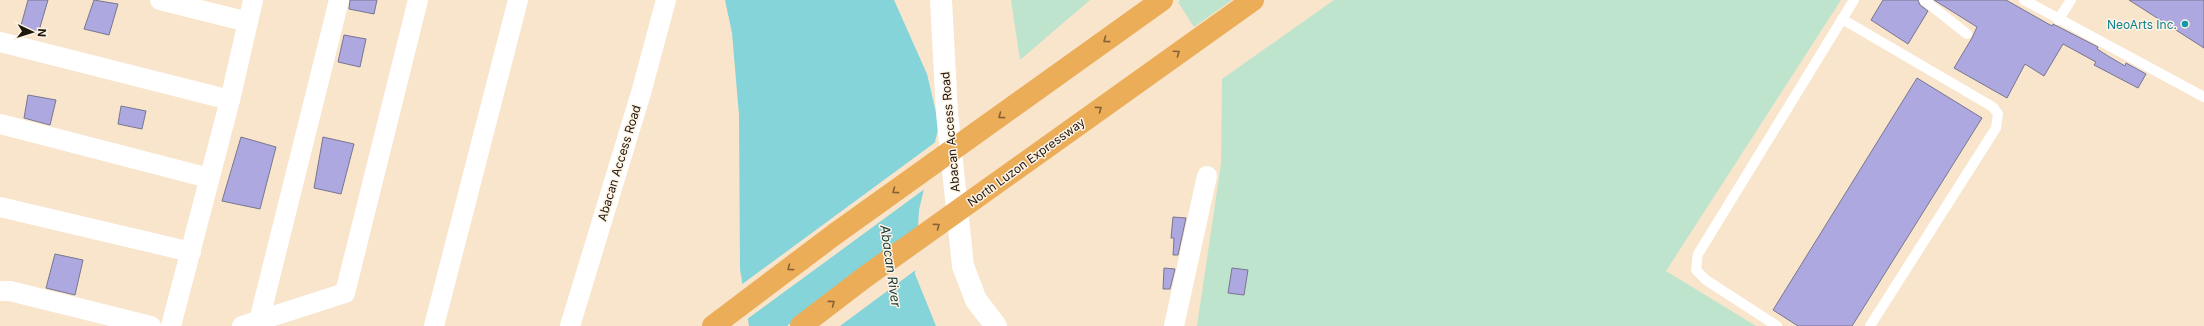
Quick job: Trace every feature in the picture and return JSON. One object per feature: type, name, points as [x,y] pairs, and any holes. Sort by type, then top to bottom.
[{"type":"highway","points":[[713,326],[835,234],[1162,0]]},
{"type":"highway","name":"North Luzon Expressway","points":[[801,326],[1145,76],[1253,0]]},
{"type":"street","points":[[160,0],[248,22]]},
{"type":"street","points":[[170,326],[191,252],[230,100],[253,0]]},
{"type":"street","points":[[251,323],[339,0]]},
{"type":"street","points":[[251,323],[345,293],[418,0]]},
{"type":"street","points":[[434,326],[518,0]]},
{"type":"street","name":"Abacan Access Road","points":[[570,326],[638,100],[666,0]]},
{"type":"street","name":"Abacan Access Road","points":[[941,0],[947,113],[963,266],[976,300],[996,326]]},
{"type":"street","points":[[0,42],[230,100]]},
{"type":"street","points":[[0,124],[209,178]]},
{"type":"street","points":[[1174,326],[1207,176]]},
{"type":"street","points":[[0,207],[191,252]]},
{"type":"street","points":[[0,291],[10,291],[151,326]]},
{"type":"lane","points":[[1777,326],[1706,280],[1696,270],[1698,254],[1854,0]]},
{"type":"lane","points":[[1924,0],[1967,34]]},
{"type":"lane","points":[[2024,0],[2058,20],[2204,98]]},
{"type":"lane","points":[[2058,20],[2071,0]]},
{"type":"lane","points":[[1842,18],[1993,107],[1998,114],[1996,128],[1870,326]]},
{"type":"green space","points":[[1011,0],[1090,0],[1020,60]]},
{"type":"green space","points":[[1180,0],[1232,0],[1194,27],[1178,2]]},
{"type":"green space","points":[[1334,0],[1841,0],[1666,271],[1756,326],[1197,326],[1221,164],[1222,79]]},
{"type":"water","name":"Abacan River","points":[[725,0],[894,0],[927,74],[939,125],[919,210],[915,274],[936,326],[749,326],[740,269],[739,115],[732,33]]},
{"type":"pier","points":[[937,141],[926,188],[746,320],[741,285]]},
{"type":"pier","points":[[920,228],[917,269],[840,326],[787,326]]},
{"type":"building","points":[[28,0],[48,0],[38,34],[20,29]]},
{"type":"building","points":[[94,0],[118,4],[109,35],[84,29]]},
{"type":"building","points":[[350,0],[377,0],[374,14],[349,9]]},
{"type":"building","points":[[1883,0],[1918,0],[1920,5],[1928,11],[1908,44],[1871,20]]},
{"type":"building","points":[[1934,0],[2006,0],[2052,26],[2053,24],[2098,47],[2097,49],[2125,66],[2126,63],[2146,74],[2138,88],[2094,65],[2096,62],[2063,44],[2044,76],[2025,64],[2007,98],[1954,68],[1977,27]]},
{"type":"building","name":"NeoArts Inc.","points":[[2129,0],[2204,0],[2204,48]]},
{"type":"building","points":[[344,35],[366,39],[360,67],[338,62]]},
{"type":"building","points":[[1917,78],[1982,118],[1852,326],[1798,326],[1773,310]]},
{"type":"building","points":[[28,95],[56,100],[50,125],[24,118]]},
{"type":"building","points":[[121,106],[146,111],[142,129],[118,124]]},
{"type":"building","points":[[241,137],[276,147],[260,209],[222,201]]},
{"type":"building","points":[[323,137],[354,144],[341,194],[314,188]]},
{"type":"building","points":[[1173,217],[1186,218],[1178,255],[1173,255],[1174,238],[1171,238]]},
{"type":"building","points":[[55,254],[83,260],[75,295],[46,288]]},
{"type":"building","points":[[1164,268],[1175,269],[1170,289],[1163,289]]},
{"type":"building","points":[[1232,268],[1248,270],[1244,295],[1228,293]]},
{"type":"place","name":"NeoArts Inc.","points":[[2185,24]]}]
